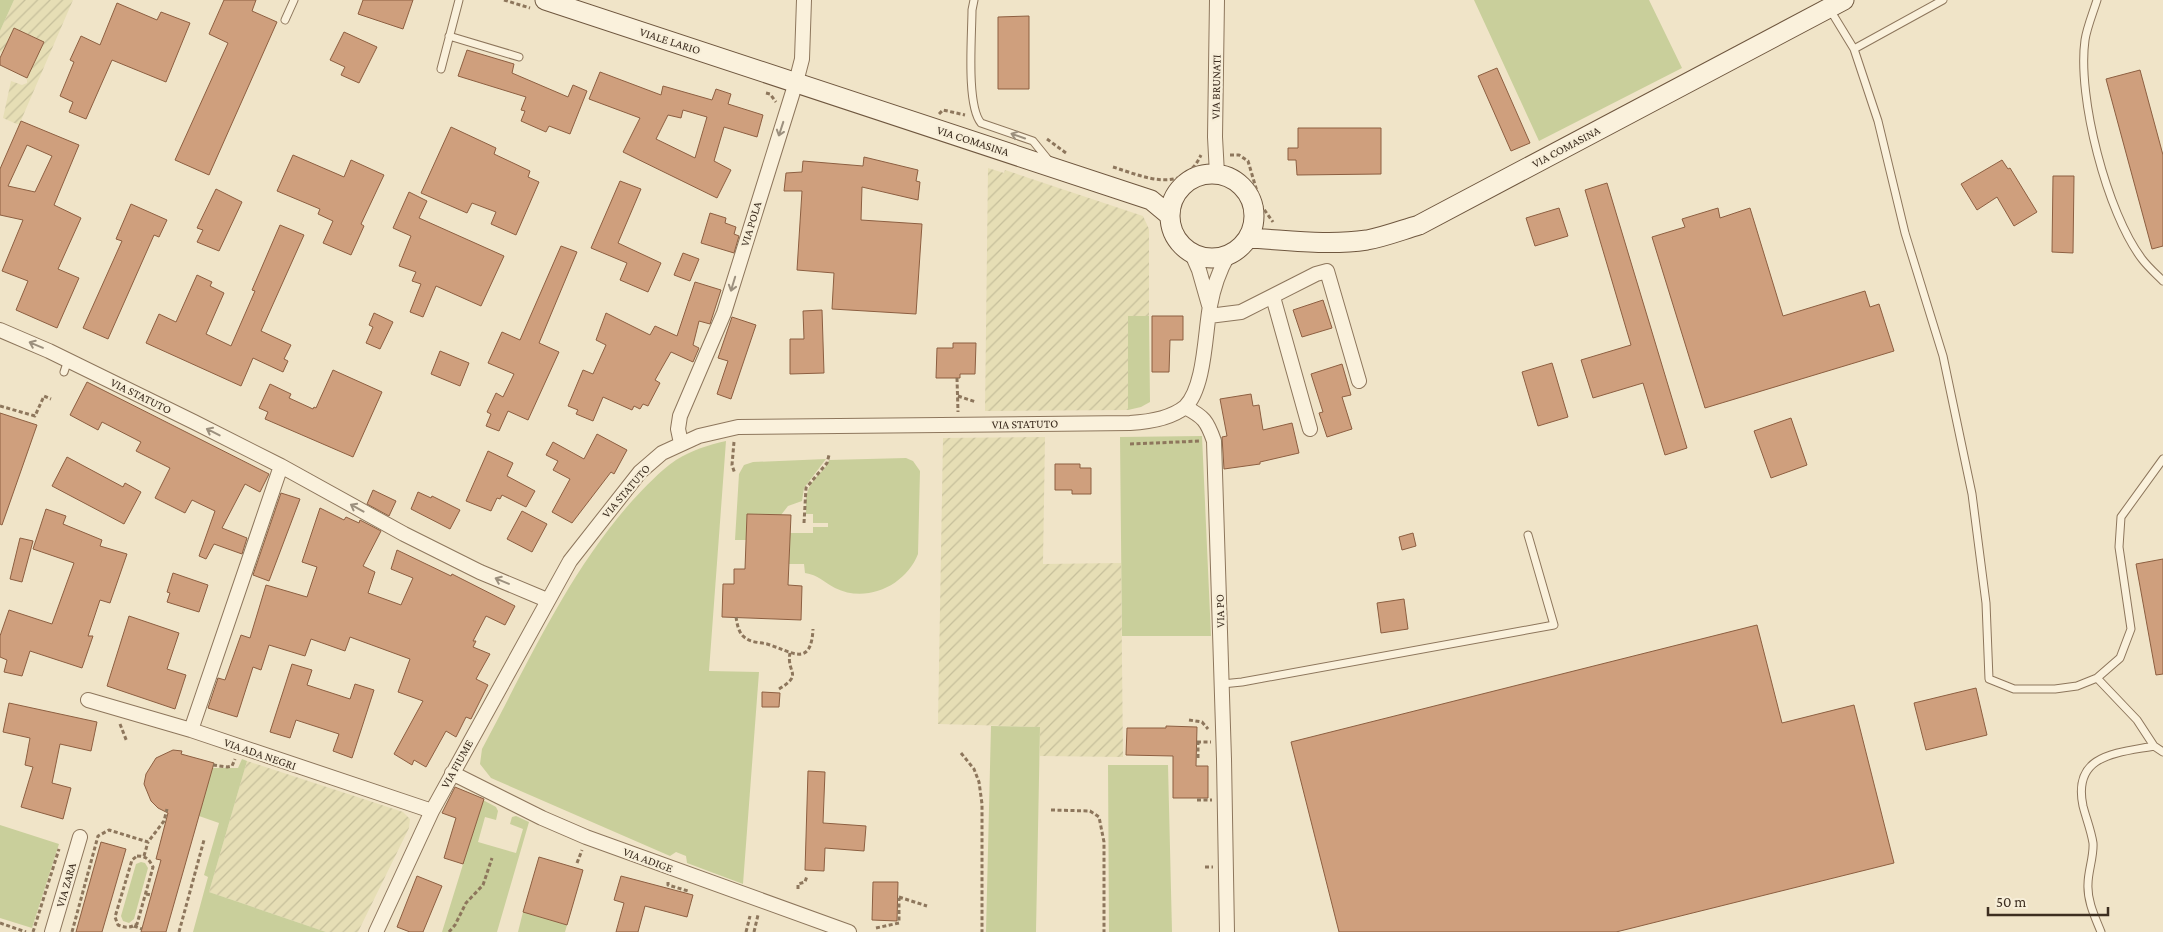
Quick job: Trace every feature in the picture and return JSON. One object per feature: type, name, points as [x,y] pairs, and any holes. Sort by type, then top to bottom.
[{"type":"main road","name":"VIALE LARIO","points":[[545,0],[796,82]]},
{"type":"main road","name":"VIA COMASINA","points":[[1251,231],[1277,232],[1308,243],[1342,243],[1369,240],[1419,225],[1836,4]]},
{"type":"main road","name":"VIA COMASINA","points":[[796,82],[930,126],[1060,160],[1151,200],[1169,214]]},
{"type":"main road","points":[[1151,200],[1178,190],[1189,181],[1203,175],[1217,174],[1230,178],[1242,186],[1250,198],[1254,211],[1251,231],[1239,248],[1228,255],[1204,258],[1192,254],[1182,247],[1175,238],[1169,214],[1178,190]]},
{"type":"street","name":"VIA POLA","points":[[681,443],[678,429],[680,416],[724,313],[796,82],[802,59],[804,0]]},
{"type":"street","name":"VIA BRUNATI","points":[[1217,0],[1217,174]]},
{"type":"street","points":[[1192,254],[1200,270],[1210,312]]},
{"type":"street","points":[[1185,407],[1201,374],[1210,312],[1220,268],[1228,255]]},
{"type":"street","points":[[1210,312],[1241,312],[1316,274],[1327,271],[1359,381]]},
{"type":"street","points":[[1273,297],[1310,429]]},
{"type":"street","name":"VIA STATUTO","points":[[0,330],[66,366],[281,466],[404,534],[480,572],[547,600],[570,561],[640,472],[662,453],[681,443],[719,430],[738,428],[1130,423],[1150,422],[1185,407]]},
{"type":"street","name":"VIA PO","points":[[1185,407],[1200,415],[1207,422],[1214,441],[1222,684],[1227,932]]},
{"type":"street","points":[[191,730],[281,466]]},
{"type":"street","name":"VIA FIUME","points":[[376,932],[432,811],[547,600]]},
{"type":"street","name":"VIA ADA NEGRI","points":[[88,700],[191,730],[432,811]]},
{"type":"street","name":"VIA ADIGE","points":[[452,773],[542,818],[586,837],[849,932]]},
{"type":"street","name":"VIA ZARA","points":[[52,932],[80,837]]},
{"type":"lane","points":[[286,20],[294,0]]},
{"type":"lane","points":[[440,69],[460,0]]},
{"type":"lane","points":[[974,0],[972,10],[972,101],[977,118],[981,123],[1033,141],[1060,160]]},
{"type":"lane","points":[[1854,49],[1943,0]]},
{"type":"lane","points":[[2097,0],[2085,40],[2084,70],[2087,110],[2103,176],[2126,233],[2142,259],[2163,281]]},
{"type":"lane","points":[[1836,4],[1854,49],[1878,121],[1905,233],[1947,375],[1972,494],[1986,603],[1990,679],[2014,690],[2055,689],[2077,686],[2097,678],[2120,658],[2131,629],[2119,547],[2121,517],[2163,459]]},
{"type":"lane","points":[[450,36],[519,57]]},
{"type":"lane","points":[[1222,684],[1242,682],[1554,625],[1528,535]]},
{"type":"lane","points":[[2097,678],[2137,720],[2154,746],[2163,752]]},
{"type":"lane","points":[[2101,932],[2090,906],[2088,885],[2093,844],[2083,804],[2082,781],[2085,772],[2100,757],[2154,746]]},
{"type":"path","points":[[930,126],[942,110],[977,118]]},
{"type":"path","points":[[1046,138],[1060,160]]},
{"type":"path","points":[[1111,167],[1156,180],[1170,181],[1183,176],[1196,165],[1202,153],[1239,155],[1248,161],[1261,205],[1273,222],[1277,232]]},
{"type":"path","points":[[957,378],[958,411]]},
{"type":"path","points":[[0,406],[34,416],[44,396],[51,399]]},
{"type":"path","points":[[958,396],[976,402]]},
{"type":"path","points":[[734,440],[732,465],[735,474]]},
{"type":"path","points":[[1130,444],[1202,441]]},
{"type":"path","points":[[804,523],[806,488],[827,463],[828,455]]},
{"type":"path","points":[[736,617],[742,636],[749,641],[767,644],[790,653],[803,653],[808,650],[812,644],[813,629]]},
{"type":"path","points":[[779,689],[787,686],[792,677],[790,653]]},
{"type":"path","points":[[118,720],[127,742]]},
{"type":"path","points":[[1189,720],[1202,722],[1208,727],[1209,742],[1198,742],[1198,758]]},
{"type":"path","points":[[961,753],[974,769],[980,790],[982,932]]},
{"type":"path","points":[[213,765],[232,766],[236,757]]},
{"type":"path","points":[[1197,800],[1216,800]]},
{"type":"path","points":[[144,856],[148,842],[164,821],[167,809]]},
{"type":"path","points":[[1051,810],[1090,811],[1100,818],[1104,842],[1104,932]]},
{"type":"path","points":[[72,932],[93,863],[98,836],[108,830],[148,842]]},
{"type":"path","points":[[179,932],[204,840]]},
{"type":"path","points":[[32,932],[59,849]]},
{"type":"path","points":[[134,926],[137,924],[153,867],[149,859],[144,856],[137,856],[132,860],[115,917],[118,925],[124,927],[134,926],[142,929]]},
{"type":"path","points":[[449,932],[455,925],[466,903],[483,885],[492,858]]},
{"type":"path","points":[[577,863],[579,858]]},
{"type":"path","points":[[798,889],[798,884],[805,882],[807,876]]},
{"type":"path","points":[[146,894],[151,895]]},
{"type":"path","points":[[876,928],[899,923],[898,897],[927,906]]},
{"type":"path","points":[[746,932],[750,916]]},
{"type":"path","points":[[754,932],[758,916]]},
{"type":"path","points":[[0,923],[26,932]]},
{"type":"path","points":[[122,932],[124,927]]},
{"type":"shaded area","points":[[14,0],[73,0],[19,125],[3,118],[11,81],[22,85],[27,83],[27,78],[44,42],[14,28],[2,53],[0,52],[0,31]]},
{"type":"shaded area","points":[[988,168],[1004,173],[1005,170],[1143,216],[1149,229],[1149,316],[1128,316],[1128,410],[985,411]]},
{"type":"shaded area","points":[[1045,437],[1043,564],[1121,563],[1123,757],[1040,756],[1040,727],[938,724],[943,438]]},
{"type":"shaded area","points":[[247,761],[403,812],[410,819],[409,828],[358,932],[326,932],[209,892]]},
{"type":"green space","points":[[0,0],[14,0],[0,31]]},
{"type":"green space","points":[[1474,0],[1649,0],[1682,68],[1539,141]]},
{"type":"green space","points":[[1128,316],[1149,316],[1150,402],[1141,407],[1128,410]]},
{"type":"green space","points":[[1202,436],[1211,636],[1122,636],[1120,437]]},
{"type":"green space","points":[[726,441],[709,671],[759,672],[743,884],[687,863],[686,856],[676,852],[670,856],[491,778],[480,764],[482,749],[550,620],[588,558],[609,529],[637,496],[670,464],[682,456],[706,446]]},
{"type":"green space","points":[[906,458],[913,461],[920,471],[918,554],[904,575],[884,589],[860,594],[835,588],[817,577],[805,573],[804,564],[789,564],[790,533],[813,533],[813,527],[828,527],[828,523],[813,523],[813,514],[806,514],[806,503],[807,492],[810,486],[829,460]]},
{"type":"green space","points":[[826,459],[804,488],[802,501],[788,506],[781,515],[747,514],[746,540],[735,540],[739,474],[744,465],[753,462]]},
{"type":"green space","points":[[991,726],[1040,727],[1036,932],[986,932]]},
{"type":"green space","points":[[242,759],[247,761],[209,892],[326,932],[193,932],[208,877],[204,875],[219,823],[199,816],[212,768],[238,768]]},
{"type":"green space","points":[[1108,765],[1168,765],[1172,932],[1109,932]]},
{"type":"green space","points":[[483,800],[496,807],[498,811],[496,820],[485,817],[478,842],[516,853],[523,829],[510,824],[512,817],[516,816],[529,822],[497,932],[442,932]]},
{"type":"green space","points":[[0,825],[59,844],[32,928],[0,918]]},
{"type":"green space","points":[[145,863],[148,868],[134,919],[129,923],[123,921],[121,916],[136,864]]},
{"type":"green space","points":[[523,912],[567,925],[565,932],[518,932]]},
{"type":"building","points":[[224,0],[256,0],[252,11],[277,22],[209,175],[175,160],[228,43],[209,34]]},
{"type":"building","points":[[363,0],[413,0],[403,29],[358,14]]},
{"type":"building","points":[[117,3],[157,20],[161,12],[190,23],[166,82],[112,60],[86,119],[69,112],[73,102],[60,96],[74,62],[70,60],[81,36],[100,45]]},
{"type":"building","points":[[1029,16],[1029,89],[998,89],[998,17]]},
{"type":"building","points":[[14,28],[44,42],[27,78],[0,65],[0,58]]},
{"type":"building","points":[[344,32],[377,47],[359,83],[341,75],[345,67],[330,60]]},
{"type":"building","points":[[467,50],[514,64],[512,73],[568,97],[573,85],[587,91],[570,134],[549,126],[546,132],[521,121],[525,111],[521,110],[526,97],[458,76]]},
{"type":"building","points":[[1497,68],[1530,143],[1511,151],[1478,76]]},
{"type":"building","points":[[2140,70],[2163,155],[2163,246],[2152,249],[2106,79]]},
{"type":"building","points":[[600,72],[661,95],[663,86],[712,100],[716,89],[731,94],[728,104],[763,115],[757,137],[724,127],[714,161],[731,170],[717,198],[623,152],[640,118],[589,99]],"holes":[[[683,110],[707,117],[695,158],[656,139],[668,115],[681,118]]]},
{"type":"building","points":[[21,121],[79,145],[54,205],[81,218],[58,269],[79,278],[57,328],[16,310],[28,281],[2,271],[23,220],[0,215],[0,169]],"holes":[[[27,145],[52,156],[35,192],[8,186]]]},
{"type":"building","points":[[451,127],[496,148],[494,154],[530,171],[528,177],[539,182],[516,235],[491,224],[496,212],[472,203],[467,213],[421,193]]},
{"type":"building","points":[[1298,128],[1381,128],[1381,174],[1297,175],[1296,160],[1288,160],[1288,148],[1298,148]]},
{"type":"building","points":[[293,155],[344,177],[351,160],[384,175],[361,224],[364,226],[351,255],[323,243],[333,221],[318,214],[320,209],[277,191]]},
{"type":"building","points":[[864,157],[918,170],[916,181],[920,182],[918,200],[862,187],[861,220],[922,224],[916,314],[832,309],[834,273],[797,270],[802,191],[784,191],[786,173],[802,172],[803,161],[863,166]]},
{"type":"building","points":[[2002,160],[2008,169],[2010,168],[2037,212],[2014,226],[1997,197],[1977,210],[1961,184]]},
{"type":"building","points":[[2053,176],[2074,176],[2073,253],[2052,252]]},
{"type":"building","points":[[620,181],[641,189],[618,243],[661,263],[648,292],[620,280],[627,263],[591,248]]},
{"type":"building","points":[[1607,183],[1687,448],[1665,455],[1643,383],[1593,398],[1581,360],[1631,345],[1585,190]]},
{"type":"building","points":[[216,189],[242,202],[219,251],[197,242],[203,230],[197,228]]},
{"type":"building","points":[[409,192],[427,201],[419,218],[504,256],[481,306],[436,286],[423,317],[410,312],[421,284],[412,281],[416,272],[399,266],[411,236],[393,228]]},
{"type":"building","points":[[131,204],[167,220],[159,237],[154,235],[108,339],[83,328],[122,241],[116,239]]},
{"type":"building","points":[[1559,208],[1568,236],[1535,246],[1526,218]]},
{"type":"building","points":[[1718,208],[1720,218],[1750,208],[1783,316],[1865,291],[1870,307],[1879,304],[1894,351],[1705,408],[1652,237],[1685,227],[1682,219]]},
{"type":"building","points":[[710,213],[726,218],[725,223],[736,227],[734,234],[739,236],[734,253],[701,243]]},
{"type":"building","points":[[280,225],[304,235],[261,331],[291,345],[284,359],[288,361],[283,372],[253,358],[241,386],[146,343],[159,314],[176,322],[197,275],[212,282],[210,286],[224,293],[206,334],[231,346],[255,291],[252,290]]},
{"type":"building","points":[[561,246],[577,252],[539,343],[559,352],[528,420],[508,411],[499,431],[486,426],[491,414],[487,412],[496,393],[503,397],[514,374],[488,363],[502,332],[520,340]]},
{"type":"building","points":[[683,253],[699,259],[690,281],[674,275]]},
{"type":"building","points":[[695,282],[721,290],[710,324],[699,321],[693,345],[699,348],[693,362],[671,352],[655,380],[660,383],[648,406],[643,404],[640,409],[634,406],[632,410],[603,397],[593,421],[576,414],[578,410],[568,406],[583,370],[593,374],[606,345],[596,340],[606,313],[650,335],[655,326],[677,336]]},
{"type":"building","points":[[1323,300],[1332,328],[1302,337],[1293,310]]},
{"type":"building","points":[[822,310],[824,373],[790,374],[790,339],[804,339],[803,311]]},
{"type":"building","points":[[374,313],[393,322],[380,349],[366,343],[373,327],[369,325]]},
{"type":"building","points":[[1152,316],[1183,316],[1183,340],[1170,340],[1169,372],[1152,372]]},
{"type":"building","points":[[732,317],[756,325],[731,399],[717,394],[728,361],[718,358]]},
{"type":"building","points":[[953,343],[976,343],[975,374],[960,374],[960,378],[936,378],[937,348],[953,348]]},
{"type":"building","points":[[440,351],[469,363],[460,386],[431,374]]},
{"type":"building","points":[[1552,363],[1568,417],[1538,426],[1522,372]]},
{"type":"building","points":[[1342,364],[1351,395],[1342,397],[1352,429],[1327,437],[1319,413],[1323,412],[1311,374]]},
{"type":"building","points":[[333,370],[382,392],[353,457],[265,419],[268,412],[259,408],[270,384],[291,394],[289,398],[313,409],[314,407],[316,408]]},
{"type":"building","points":[[87,382],[269,474],[260,492],[245,484],[222,528],[247,538],[242,554],[214,544],[206,559],[199,556],[215,511],[192,500],[185,513],[155,498],[170,468],[136,451],[141,442],[102,422],[98,430],[70,415]]},
{"type":"building","points":[[1251,394],[1253,406],[1259,405],[1263,430],[1292,423],[1299,453],[1260,462],[1260,464],[1224,469],[1222,437],[1227,436],[1220,399]]},
{"type":"building","points":[[0,413],[37,425],[2,525],[0,524]]},
{"type":"building","points":[[1791,418],[1807,465],[1771,478],[1754,431]]},
{"type":"building","points":[[597,434],[627,450],[614,474],[611,472],[572,523],[552,512],[570,479],[553,470],[558,461],[546,455],[553,442],[584,459]]},
{"type":"building","points":[[488,451],[513,463],[507,476],[535,491],[526,507],[502,495],[500,499],[497,498],[491,511],[466,501]]},
{"type":"building","points":[[67,457],[123,487],[125,483],[141,492],[124,524],[52,486]]},
{"type":"building","points":[[1055,464],[1080,464],[1080,468],[1091,468],[1091,494],[1072,494],[1072,490],[1055,490]]},
{"type":"building","points":[[373,490],[396,501],[389,516],[367,504]]},
{"type":"building","points":[[418,492],[431,498],[432,496],[460,510],[450,529],[411,509]]},
{"type":"building","points":[[281,493],[300,499],[269,581],[253,575]]},
{"type":"building","points":[[320,508],[344,520],[346,517],[359,523],[360,520],[381,531],[363,566],[375,572],[368,593],[401,605],[413,578],[391,569],[397,550],[451,576],[452,574],[515,606],[505,625],[486,616],[473,641],[476,641],[473,647],[490,654],[476,679],[488,685],[471,719],[466,717],[456,737],[446,731],[426,767],[414,760],[412,765],[394,754],[423,701],[398,692],[410,659],[350,637],[345,651],[311,639],[305,656],[269,645],[261,670],[253,667],[237,717],[208,708],[218,678],[225,680],[241,635],[250,638],[266,585],[307,597],[317,567],[302,562]]},
{"type":"building","points":[[46,509],[66,516],[63,524],[102,540],[100,546],[127,554],[110,603],[100,600],[88,636],[93,636],[82,668],[30,651],[22,676],[4,672],[7,660],[0,657],[0,636],[9,610],[52,624],[74,563],[33,549]]},
{"type":"building","points":[[522,511],[547,524],[532,552],[507,539]]},
{"type":"building","points":[[747,514],[791,515],[788,585],[802,586],[801,620],[722,617],[723,584],[734,584],[734,569],[745,569]]},
{"type":"building","points":[[1413,533],[1416,546],[1402,550],[1399,537]]},
{"type":"building","points":[[20,538],[33,541],[22,582],[10,579]]},
{"type":"building","points":[[2163,559],[2163,674],[2156,675],[2136,564]]},
{"type":"building","points":[[173,573],[208,585],[199,612],[167,602],[170,593],[167,592]]},
{"type":"building","points":[[1404,599],[1408,629],[1381,633],[1377,603]]},
{"type":"building","points":[[129,616],[179,633],[167,669],[186,675],[175,709],[107,686]]},
{"type":"building","points":[[1757,625],[1782,723],[1854,705],[1894,863],[1616,932],[1339,932],[1291,742]]},
{"type":"building","points":[[292,664],[312,670],[307,685],[350,699],[355,684],[374,690],[352,758],[333,751],[339,734],[296,720],[290,738],[270,732]]},
{"type":"building","points":[[1976,688],[1987,735],[1926,750],[1914,703]]},
{"type":"building","points":[[762,692],[780,693],[779,707],[762,707]]},
{"type":"building","points":[[9,703],[97,722],[91,751],[60,744],[52,783],[71,788],[63,819],[21,807],[33,767],[25,765],[30,738],[3,732]]},
{"type":"building","points":[[1166,726],[1197,727],[1196,766],[1208,766],[1208,798],[1173,798],[1173,756],[1126,755],[1127,728],[1166,728]]},
{"type":"building","points":[[173,750],[182,751],[181,754],[214,763],[166,932],[141,932],[161,860],[156,859],[168,813],[158,808],[151,801],[144,784],[146,774],[156,758]]},
{"type":"building","points":[[808,771],[825,772],[823,823],[866,826],[864,851],[825,848],[824,871],[805,870]]},
{"type":"building","points":[[455,787],[484,799],[463,864],[444,858],[456,818],[442,813]]},
{"type":"building","points":[[101,842],[126,849],[102,932],[76,932]]},
{"type":"building","points":[[539,857],[583,870],[567,925],[523,912]]},
{"type":"building","points":[[417,876],[442,886],[423,932],[410,932],[397,927]]},
{"type":"building","points":[[621,876],[693,895],[687,917],[645,906],[638,932],[616,932],[624,903],[614,900]]},
{"type":"building","points":[[873,882],[898,882],[897,921],[872,920]]}]
